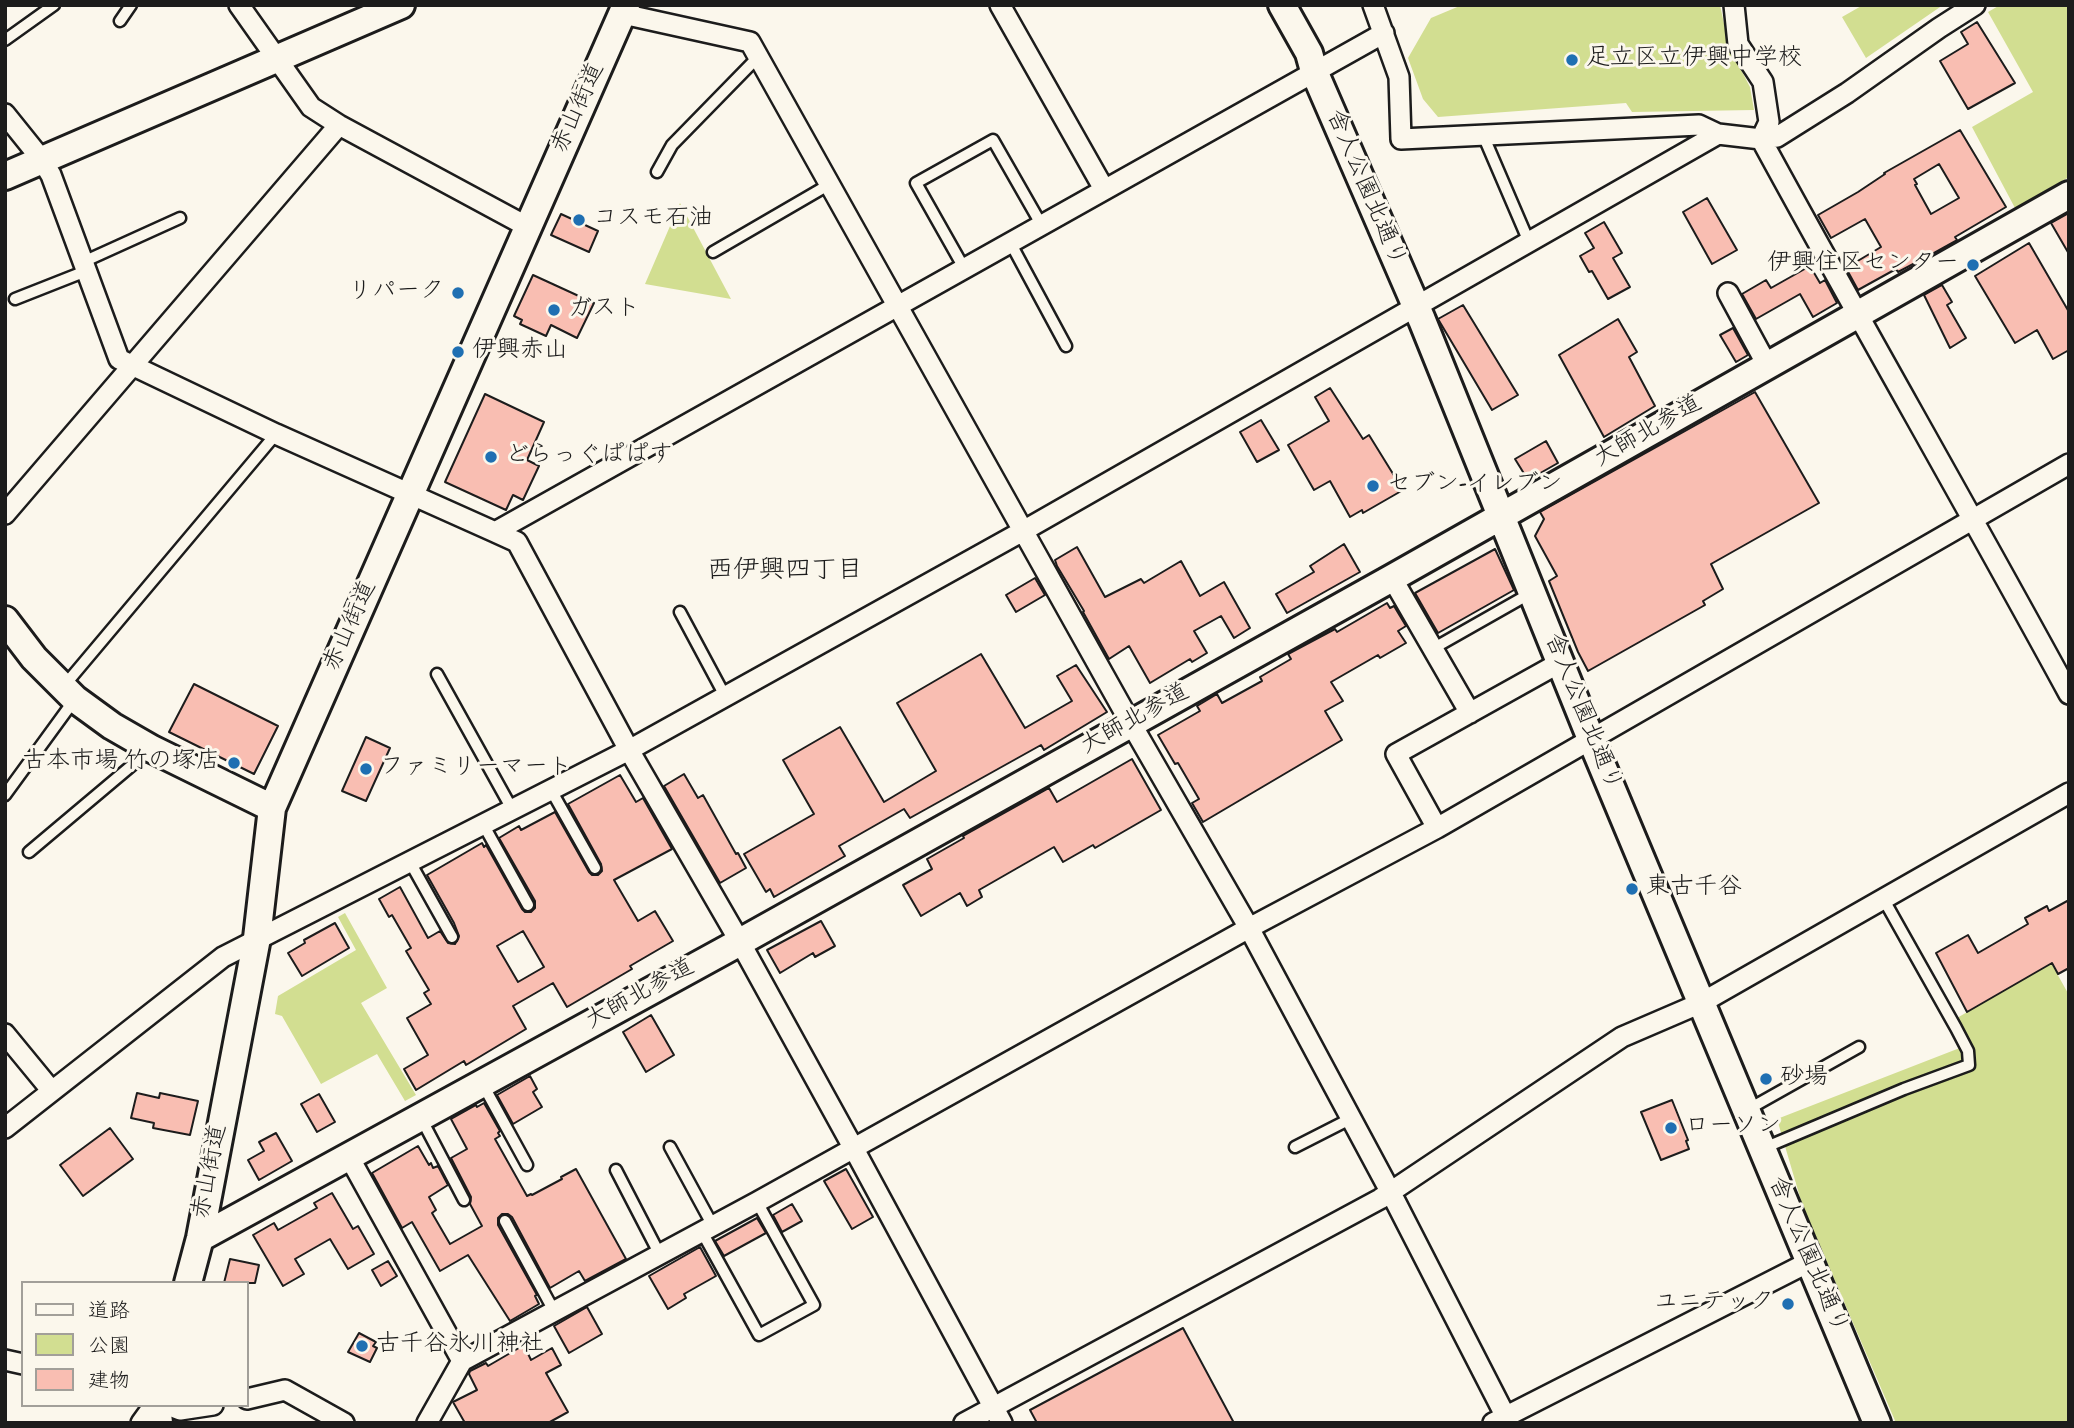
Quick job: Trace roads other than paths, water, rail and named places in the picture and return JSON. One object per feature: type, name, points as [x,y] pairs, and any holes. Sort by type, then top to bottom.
[{"type":"street","points":[[239,5],[311,107],[339,125],[528,227]]},
{"type":"street","points":[[5,176],[401,5]]},
{"type":"street","points":[[1000,5],[1104,189]]},
{"type":"street","name":"舎人公園北通り","points":[[1282,5],[1309,53],[1314,71],[1415,306],[1761,1150],[1877,1423]]},
{"type":"street","points":[[1373,5],[1399,77],[1401,139],[1699,125],[1718,134],[1761,139],[1777,137],[1808,119],[1975,5]]},
{"type":"street","points":[[1734,5],[1738,44],[1763,82],[1769,122],[1761,139]]},
{"type":"street","points":[[624,10],[750,42],[1249,928],[1391,1193],[1502,1420],[1809,1262]]},
{"type":"street","name":"赤山街道","points":[[189,1281],[200,1238],[257,938],[272,808],[624,10]]},
{"type":"street","points":[[495,532],[1384,33]]},
{"type":"street","points":[[5,114],[51,175],[119,359],[410,496],[517,542],[629,750],[855,1149],[998,1415]]},
{"type":"street","points":[[5,514],[339,125]]},
{"type":"street","points":[[5,1128],[223,957],[629,750],[1023,530],[1718,134]]},
{"type":"street","points":[[1761,139],[2069,694]]},
{"type":"street","name":"大師北参道","points":[[200,1238],[740,942],[1502,517],[2069,195]]},
{"type":"street","points":[[1728,293],[1767,365]]},
{"type":"street","points":[[427,1423],[462,1361],[855,1149],[1249,928],[1437,828],[2069,464]]},
{"type":"street","points":[[1392,578],[1469,713]]},
{"type":"street","points":[[5,620],[34,658],[69,692],[112,726],[152,749],[272,808]]},
{"type":"street","points":[[1437,828],[1396,754],[1561,662]]},
{"type":"street","points":[[964,1423],[998,1415],[1391,1193],[1622,1037],[1701,1003],[2069,793]]},
{"type":"street","points":[[5,1034],[51,1090]]},
{"type":"street","points":[[348,1156],[462,1361]]},
{"type":"street","points":[[248,1399],[285,1390],[344,1423]]},
{"type":"street","points":[[141,1423],[154,1407]]},
{"type":"street","points":[[172,1407],[180,1410],[200,1407]]},
{"type":"lane","points":[[5,40],[54,5]]},
{"type":"lane","points":[[120,21],[131,5]]},
{"type":"lane","points":[[657,172],[672,145],[758,57]]},
{"type":"lane","points":[[1483,135],[1529,242]]},
{"type":"lane","points":[[964,268],[916,183],[993,140],[1041,224]]},
{"type":"lane","points":[[713,252],[831,184]]},
{"type":"lane","points":[[15,299],[180,218]]},
{"type":"lane","points":[[1010,242],[1066,346]]},
{"type":"lane","points":[[5,795],[69,692],[276,434]]},
{"type":"lane","points":[[1434,648],[1532,592]]},
{"type":"lane","points":[[680,612],[725,696]]},
{"type":"lane","points":[[437,674],[512,809]]},
{"type":"lane","points":[[29,852],[152,749]]},
{"type":"lane","points":[[551,790],[595,868]]},
{"type":"lane","points":[[482,823],[528,905]]},
{"type":"lane","points":[[410,862],[452,937]]},
{"type":"lane","points":[[1761,1150],[1904,1089],[1969,1065],[1968,1051],[1884,900]]},
{"type":"lane","points":[[1745,1111],[1859,1046]]},
{"type":"lane","points":[[482,1083],[527,1165]]},
{"type":"lane","points":[[420,1116],[464,1200]]},
{"type":"lane","points":[[1295,1147],[1350,1118]]},
{"type":"lane","points":[[670,1147],[759,1335],[814,1305],[757,1202]]},
{"type":"lane","points":[[616,1170],[660,1255]]},
{"type":"lane","points":[[505,1221],[554,1311]]},
{"type":"place","name":"足立区立伊興中学校","points":[[1572,60]]},
{"type":"place","name":"コスモ石油","points":[[579,220]]},
{"type":"place","name":"伊興住区センター","points":[[1973,265]]},
{"type":"place","name":"リパーク","points":[[458,293]]},
{"type":"place","name":"ガスト","points":[[554,310]]},
{"type":"place","name":"伊興赤山","points":[[458,352]]},
{"type":"place","name":"どらっぐぱぱす","points":[[491,457]]},
{"type":"place","name":"セブン-イレブン","points":[[1373,486]]},
{"type":"place","name":"古本市場 竹の塚店","points":[[234,763]]},
{"type":"place","name":"ファミリーマート","points":[[366,769]]},
{"type":"place","name":"東古千谷","points":[[1632,889]]},
{"type":"place","name":"砂場","points":[[1766,1079]]},
{"type":"place","name":"ローソン","points":[[1671,1128]]},
{"type":"place","name":"ユニテック","points":[[1788,1304]]},
{"type":"place","name":"古千谷氷川神社","points":[[362,1346]]},
{"type":"district","name":"西伊興四丁目","points":[[785,573]]}]
